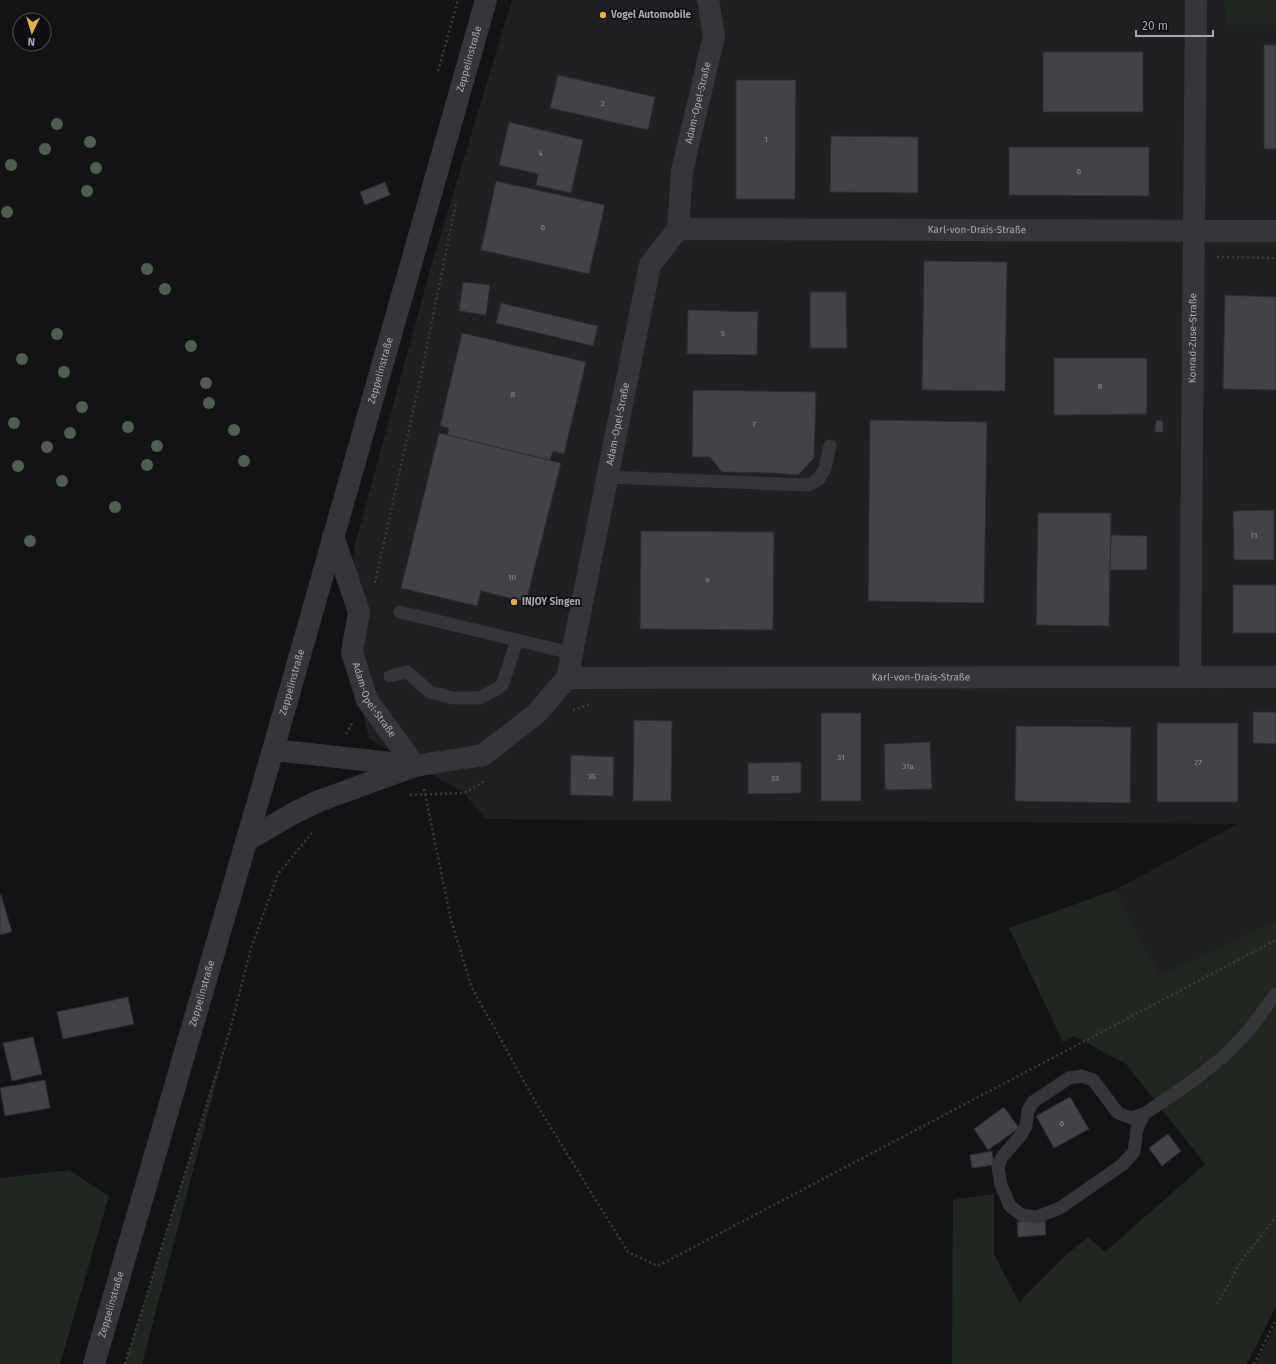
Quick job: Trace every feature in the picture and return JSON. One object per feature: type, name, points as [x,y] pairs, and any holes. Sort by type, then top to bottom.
[{"type":"street","name":"Zeppelinstraße","points":[[94,1364],[273,750],[486,0]]},
{"type":"street","name":"Adam-Opel-Straße","points":[[246,841],[294,813],[319,801],[415,766],[483,755],[536,714],[566,678],[650,265],[678,229],[682,171],[714,36],[708,0]]},
{"type":"street","name":"Konrad-Zuse-Straße","points":[[1190,676],[1195,258],[1196,0]]},
{"type":"street","name":"Karl-von-Drais-Straße","points":[[678,229],[1276,231]]},
{"type":"street","name":"Adam-Opel-Straße","points":[[333,536],[359,612],[352,652],[366,700],[415,766]]},
{"type":"street","name":"Karl-von-Drais-Straße","points":[[566,678],[1276,677]]},
{"type":"street","name":"Adam-Opel-Straße","points":[[273,750],[415,766]]},
{"type":"lane","points":[[607,476],[808,485],[819,479],[825,468],[830,446]]},
{"type":"lane","points":[[400,612],[572,653]]},
{"type":"lane","points":[[390,676],[407,672],[430,692],[453,698],[479,698],[502,686],[517,640]]},
{"type":"lane","points":[[1144,1114],[1137,1129],[1134,1152],[1122,1165],[1060,1208],[1037,1217],[1022,1215],[1010,1206],[1001,1185],[998,1167],[1002,1157],[1021,1135],[1026,1126],[1028,1110],[1033,1102],[1069,1078],[1082,1076],[1093,1080],[1118,1113],[1131,1118],[1144,1114],[1194,1080],[1224,1056],[1250,1029],[1276,994]]},
{"type":"path","points":[[375,585],[421,375],[457,198]]},
{"type":"path","points":[[1195,258],[1276,258]]},
{"type":"path","points":[[415,766],[426,795],[451,920],[472,988],[540,1110],[628,1252],[658,1266],[1276,940]]},
{"type":"path","points":[[125,1364],[230,1030],[251,948],[278,874],[314,830]]},
{"type":"path","points":[[1217,1304],[1242,1260],[1276,1217]]},
{"type":"path","points":[[1254,1364],[1276,1320]]},
{"type":"shaded area","points":[[512,0],[1224,0],[1225,25],[1276,25],[1276,920],[1160,975],[1115,890],[1237,824],[485,819],[464,793],[369,739],[350,658],[354,548],[430,270]]},
{"type":"shaded area","points":[[1224,0],[1276,0],[1276,25],[1225,25]]},
{"type":"shaded area","points":[[1115,890],[1160,975],[1276,920],[1276,1306],[1247,1364],[952,1364],[953,1200],[994,1194],[994,1254],[1019,1302],[1067,1254],[1088,1237],[1105,1252],[1205,1164],[1126,1064],[1074,1036],[1063,1042],[1009,928]]},
{"type":"shaded area","points":[[230,1030],[142,1364],[125,1364]]},
{"type":"shaded area","points":[[69,1170],[109,1196],[60,1364],[0,1364],[0,1178]]},
{"type":"shaded area","points":[[1276,1325],[1276,1364],[1256,1364]]},
{"type":"building","points":[[1264,45],[1276,45],[1276,149],[1264,149]]},
{"type":"building","points":[[1043,52],[1143,52],[1143,112],[1043,112]]},
{"type":"building","points":[[558,75],[655,97],[648,130],[550,108]]},
{"type":"building","points":[[736,80],[796,80],[795,199],[736,199]]},
{"type":"building","points":[[509,122],[583,140],[571,193],[536,185],[538,174],[499,165]]},
{"type":"building","points":[[831,136],[918,137],[918,193],[830,192]]},
{"type":"building","points":[[1009,147],[1149,147],[1149,196],[1009,195]]},
{"type":"building","points":[[496,181],[605,205],[589,274],[481,250]]},
{"type":"building","points":[[385,182],[390,195],[365,205],[360,192]]},
{"type":"building","points":[[924,261],[1007,262],[1005,391],[922,390]]},
{"type":"building","points":[[463,282],[490,285],[486,315],[459,311]]},
{"type":"building","points":[[810,292],[846,292],[847,348],[810,348]]},
{"type":"building","points":[[1225,295],[1276,297],[1276,390],[1223,389]]},
{"type":"building","points":[[501,303],[598,326],[593,346],[496,323]]},
{"type":"building","points":[[688,310],[758,312],[757,355],[687,354]]},
{"type":"building","points":[[462,333],[586,362],[564,454],[553,451],[550,460],[447,436],[449,428],[440,426]]},
{"type":"building","points":[[1054,358],[1147,358],[1147,414],[1054,415]]},
{"type":"building","points":[[693,390],[816,392],[814,458],[798,475],[722,472],[710,457],[692,457]]},
{"type":"building","points":[[870,420],[987,422],[984,603],[868,601]]},
{"type":"building","points":[[1156,420],[1163,421],[1163,432],[1155,432]]},
{"type":"building","points":[[439,433],[561,463],[526,602],[481,591],[477,606],[401,588]]},
{"type":"building","points":[[1274,510],[1274,560],[1234,560],[1233,511]]},
{"type":"building","points":[[1038,513],[1111,513],[1109,626],[1036,625]]},
{"type":"building","points":[[641,531],[774,532],[773,630],[640,629]]},
{"type":"building","points":[[1111,535],[1147,536],[1147,570],[1110,570]]},
{"type":"building","points":[[1233,585],[1276,585],[1276,633],[1233,633]]},
{"type":"building","points":[[1253,712],[1276,712],[1276,744],[1253,743]]},
{"type":"building","points":[[821,713],[861,713],[861,801],[821,801]]},
{"type":"building","points":[[634,720],[672,721],[671,801],[633,801]]},
{"type":"building","points":[[1157,723],[1238,723],[1238,802],[1157,802]]},
{"type":"building","points":[[1016,726],[1131,727],[1130,803],[1015,801]]},
{"type":"building","points":[[930,742],[932,789],[885,790],[884,744]]},
{"type":"building","points":[[571,755],[614,757],[613,796],[570,795]]},
{"type":"building","points":[[801,762],[801,793],[748,794],[748,763]]},
{"type":"building","points":[[0,895],[12,932],[0,935]]},
{"type":"building","points":[[128,997],[134,1024],[63,1039],[57,1012]]},
{"type":"building","points":[[33,1037],[42,1074],[12,1081],[3,1043]]},
{"type":"building","points":[[45,1080],[50,1108],[5,1116],[0,1088]]},
{"type":"building","points":[[1070,1097],[1089,1129],[1054,1148],[1036,1116]]},
{"type":"building","points":[[1004,1107],[1019,1128],[988,1150],[974,1129]]},
{"type":"building","points":[[1168,1134],[1181,1151],[1162,1166],[1149,1148]]},
{"type":"building","points":[[992,1151],[994,1165],[972,1168],[970,1155]]},
{"type":"building","points":[[1045,1219],[1046,1235],[1018,1237],[1017,1222]]},
{"type":"place","name":"Vogel Automobile","points":[[603,15]]},
{"type":"place","name":"INJOY Singen","points":[[514,602]]}]
